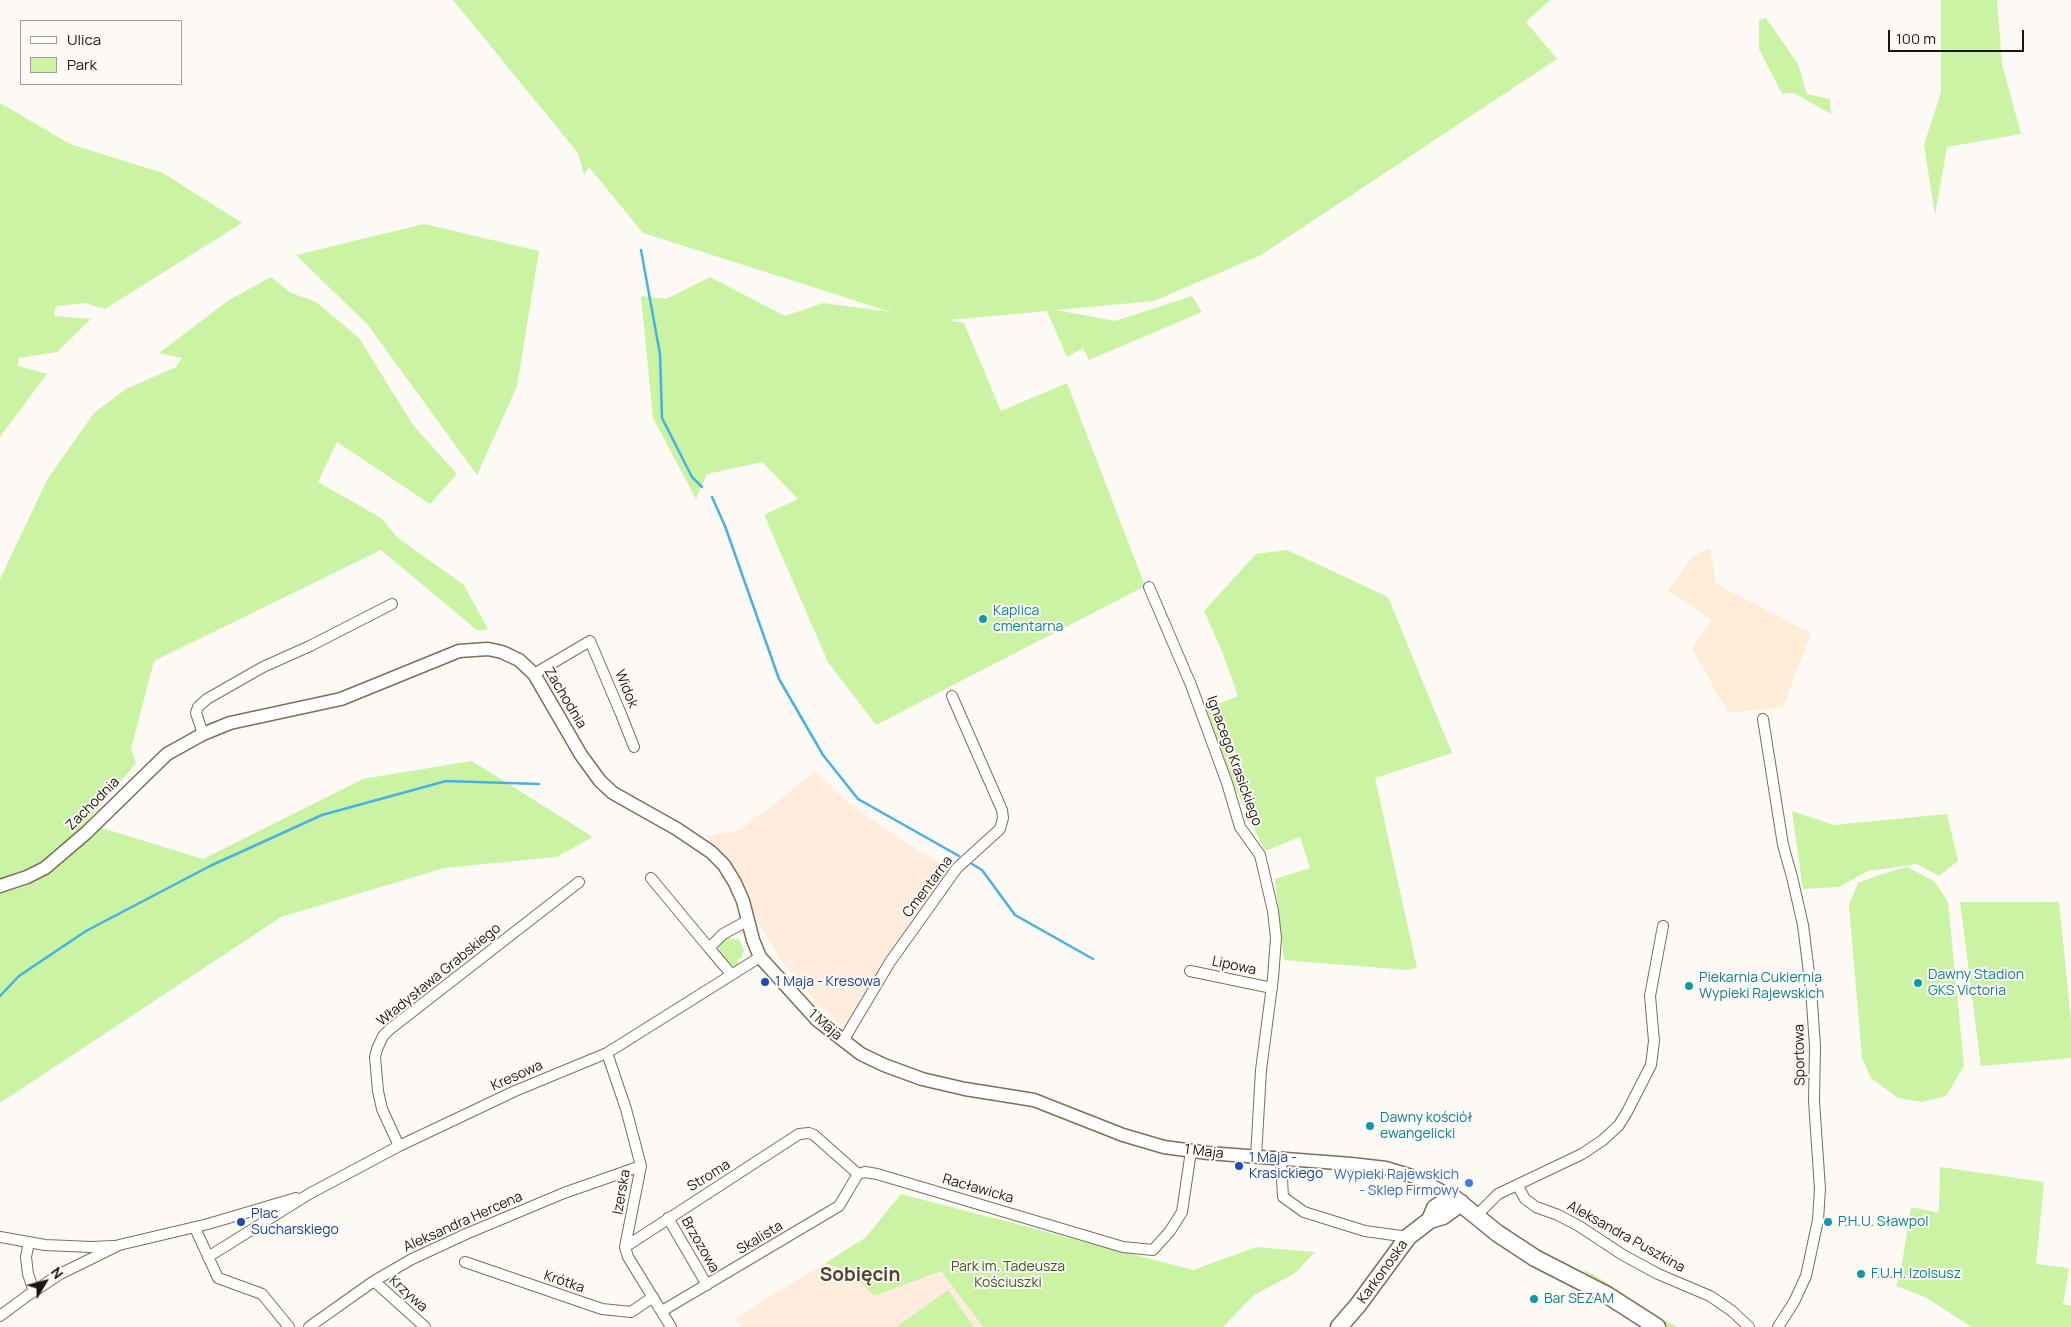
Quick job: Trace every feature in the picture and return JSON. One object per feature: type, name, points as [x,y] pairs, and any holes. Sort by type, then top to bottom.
[{"type":"main road","name":"Karkonoska","points":[[1339,1327],[1358,1305],[1408,1237],[1432,1214],[1443,1216],[1458,1200]]},
{"type":"main road","name":"1 Maja","points":[[1458,1200],[1497,1232],[1535,1258],[1607,1295],[1657,1327]]},
{"type":"street","name":"Ignacego Krasickiego","points":[[1148,587],[1191,684],[1227,783],[1240,826],[1260,855],[1273,911],[1276,938],[1272,988],[1261,1070],[1256,1157]]},
{"type":"street","points":[[203,734],[196,713],[198,707],[207,699],[263,667],[310,646],[392,604]]},
{"type":"street","name":"Widok","points":[[534,674],[590,641],[634,748]]},
{"type":"street","name":"Zachodnia","points":[[0,886],[27,877],[45,868],[86,833],[167,754],[203,734],[230,723],[341,699],[459,651],[488,649],[502,652],[519,660],[534,674],[581,755],[600,781],[614,793],[677,829],[711,852],[724,865],[743,901],[747,920],[760,958]]},
{"type":"street","name":"Cmentarna","points":[[843,1041],[890,962],[957,868],[1000,829],[1003,818],[1002,810],[952,696]]},
{"type":"street","name":"Sportowa","points":[[1764,719],[1783,845],[1803,925],[1811,989],[1815,1046],[1814,1101],[1820,1189],[1818,1220],[1806,1276],[1794,1302],[1778,1327]]},
{"type":"street","points":[[651,878],[732,974]]},
{"type":"street","name":"Władysława Grabskiego","points":[[399,1146],[382,1109],[378,1091],[375,1057],[383,1036],[579,882]]},
{"type":"street","points":[[709,948],[723,934],[747,920]]},
{"type":"street","points":[[1477,1215],[1498,1194],[1582,1154],[1603,1140],[1619,1126],[1648,1072],[1654,1052],[1650,996],[1663,926]]},
{"type":"street","name":"1 Maja","points":[[760,958],[817,1020],[861,1054],[884,1066],[922,1079],[965,1089],[1034,1100],[1131,1138],[1164,1147],[1281,1160],[1386,1168],[1418,1178],[1458,1200]]},
{"type":"street","name":"Kresowa","points":[[309,1194],[399,1146],[515,1091],[607,1053],[760,958]]},
{"type":"street","name":"Lipowa","points":[[1190,971],[1272,988]]},
{"type":"street","name":"Izerska","points":[[607,1053],[626,1109],[641,1166],[625,1247]]},
{"type":"street","name":"Stroma","points":[[625,1247],[799,1134],[809,1133],[814,1135],[858,1174]]},
{"type":"street","name":"Racławicka","points":[[858,1174],[865,1172],[877,1174],[1123,1247],[1153,1250],[1182,1212],[1191,1151]]},
{"type":"street","points":[[1281,1160],[1283,1196],[1304,1212],[1365,1231],[1408,1237]]},
{"type":"street","name":"Aleksandra Hercena","points":[[309,1327],[374,1281],[412,1260],[466,1234],[564,1194],[641,1166]]},
{"type":"street","name":"Skalista","points":[[662,1312],[839,1206],[858,1174]]},
{"type":"street","points":[[1432,1185],[1435,1193],[1432,1214]]},
{"type":"street","name":"Aleksandra Puszkina","points":[[1518,1186],[1525,1199],[1536,1207],[1558,1215],[1579,1226],[1658,1274],[1710,1296],[1732,1311],[1749,1327]]},
{"type":"street","points":[[0,1236],[45,1245],[92,1248],[119,1246],[195,1228],[309,1194]]},
{"type":"street","points":[[208,1257],[309,1194]]},
{"type":"street","name":"Brzozowa","points":[[668,1218],[707,1286]]},
{"type":"street","points":[[195,1228],[218,1278],[262,1294],[289,1327]]},
{"type":"street","points":[[29,1242],[26,1257],[30,1293]]},
{"type":"street","points":[[0,1316],[30,1293],[60,1274],[119,1246]]},
{"type":"street","points":[[625,1247],[628,1257],[672,1327]]},
{"type":"street","name":"Krótka","points":[[465,1262],[602,1309],[631,1312],[653,1297]]},
{"type":"street","name":"Krzywa","points":[[374,1281],[425,1327]]},
{"type":"shaded area","points":[[1710,548],[1716,584],[1811,633],[1783,707],[1728,713],[1692,648],[1712,620],[1668,590],[1693,556]]},
{"type":"shaded area","points":[[816,771],[850,804],[902,840],[950,869],[892,949],[845,1028],[820,1006],[782,962],[707,836],[740,830]]},
{"type":"shaded area","points":[[825,1263],[849,1271],[874,1296],[941,1271],[983,1327],[741,1327],[735,1318]]},
{"type":"green space","points":[[453,0],[1550,0],[1526,22],[1557,59],[1261,255],[1154,301],[1056,310],[1115,321],[1192,296],[1202,312],[1089,360],[1083,348],[1067,357],[1047,311],[949,320],[964,323],[1001,411],[1067,383],[1145,586],[876,725],[828,662],[764,515],[798,499],[762,462],[707,474],[696,499],[653,418],[641,296],[666,299],[710,277],[785,316],[823,303],[891,312],[643,233],[589,167],[584,175],[578,153]]},
{"type":"green space","points":[[1941,0],[1997,0],[2002,64],[2021,134],[1947,147],[1935,215],[1924,145],[1941,92]]},
{"type":"green space","points":[[1766,18],[1798,64],[1807,94],[1830,99],[1831,114],[1794,93],[1782,94],[1759,49],[1759,20]]},
{"type":"green space","points":[[0,103],[70,144],[163,173],[242,223],[105,309],[84,303],[56,306],[54,316],[91,319],[57,352],[19,358],[18,366],[47,374],[0,437]]},
{"type":"green space","points":[[424,224],[539,251],[517,386],[477,475],[368,325],[296,255]]},
{"type":"green space","points":[[271,277],[291,293],[316,302],[359,338],[413,425],[457,474],[430,504],[337,442],[318,482],[381,518],[398,538],[464,585],[488,629],[478,631],[381,550],[154,661],[131,749],[136,763],[86,823],[203,859],[363,779],[472,761],[593,837],[556,857],[444,868],[281,917],[0,1103],[0,579],[48,478],[94,413],[126,389],[176,367],[182,358],[159,353],[229,300]]},
{"type":"green space","points":[[1287,550],[1388,597],[1452,753],[1375,778],[1417,968],[1407,970],[1284,960],[1275,879],[1310,868],[1300,837],[1265,851],[1236,790],[1206,709],[1238,696],[1223,654],[1204,611],[1256,554]]},
{"type":"green space","points":[[1792,811],[1834,825],[1947,814],[1958,861],[1939,876],[1917,864],[1868,871],[1839,887],[1803,889]]},
{"type":"green space","points":[[1907,867],[1934,881],[1948,902],[1964,1066],[1946,1096],[1922,1102],[1898,1098],[1871,1078],[1862,1058],[1849,905],[1858,883]]},
{"type":"green space","points":[[1960,902],[2059,902],[2071,1021],[2071,1058],[1981,1066]]},
{"type":"green space","points":[[728,934],[731,939],[739,939],[744,950],[742,957],[737,960],[739,965],[728,964],[718,953],[720,942]]},
{"type":"green space","points":[[1940,1167],[2044,1182],[2036,1264],[2069,1268],[2063,1304],[2071,1306],[2071,1327],[1972,1327],[1925,1297],[1896,1286],[1901,1270],[1911,1207],[1939,1213]]},
{"type":"green space","name":"Park im. Tadeusza Kościuszki","points":[[901,1194],[1193,1270],[1256,1247],[1315,1252],[1294,1274],[1254,1295],[1223,1327],[983,1327],[941,1271],[874,1296],[849,1271],[825,1263],[865,1238]]},
{"type":"green space","points":[[1580,1269],[1593,1274],[1678,1327],[1667,1327]]},
{"type":"green space","points":[[948,1290],[974,1327],[896,1327]]},
{"type":"waterway","points":[[641,250],[660,354],[662,418],[692,477],[702,487]]},
{"type":"waterway","points":[[712,497],[725,526],[779,679],[823,755],[858,799],[959,856]]},
{"type":"waterway","points":[[0,996],[19,976],[86,931],[210,866],[322,815],[446,781],[539,784]]},
{"type":"waterway","points":[[972,864],[982,870],[1015,915],[1093,959]]},
{"type":"place","name":"Kaplica cmentarna","points":[[983,619]]},
{"type":"place","name":"1 Maja - Kresowa","points":[[765,982]]},
{"type":"place","name":"Dawny Stadion GKS Victoria","points":[[1918,983]]},
{"type":"place","name":"Piekarnia Cukiernia Wypieki Rajewskich","points":[[1689,986]]},
{"type":"place","name":"Dawny kościół ewangelicki","points":[[1370,1126]]},
{"type":"place","name":"1 Maja - Krasickiego","points":[[1239,1166]]},
{"type":"place","name":"Wypieki Rajewskich - Sklep Firmowy","points":[[1469,1183]]},
{"type":"place","name":"Plac Sucharskiego","points":[[241,1222]]},
{"type":"place","name":"P.H.U. Sławpol","points":[[1828,1222]]},
{"type":"place","name":"F.U.H. Izolsusz","points":[[1861,1274]]},
{"type":"place","name":"Bar SEZAM","points":[[1534,1299]]},
{"type":"district","name":"Sobięcin","points":[[860,1276]]}]
